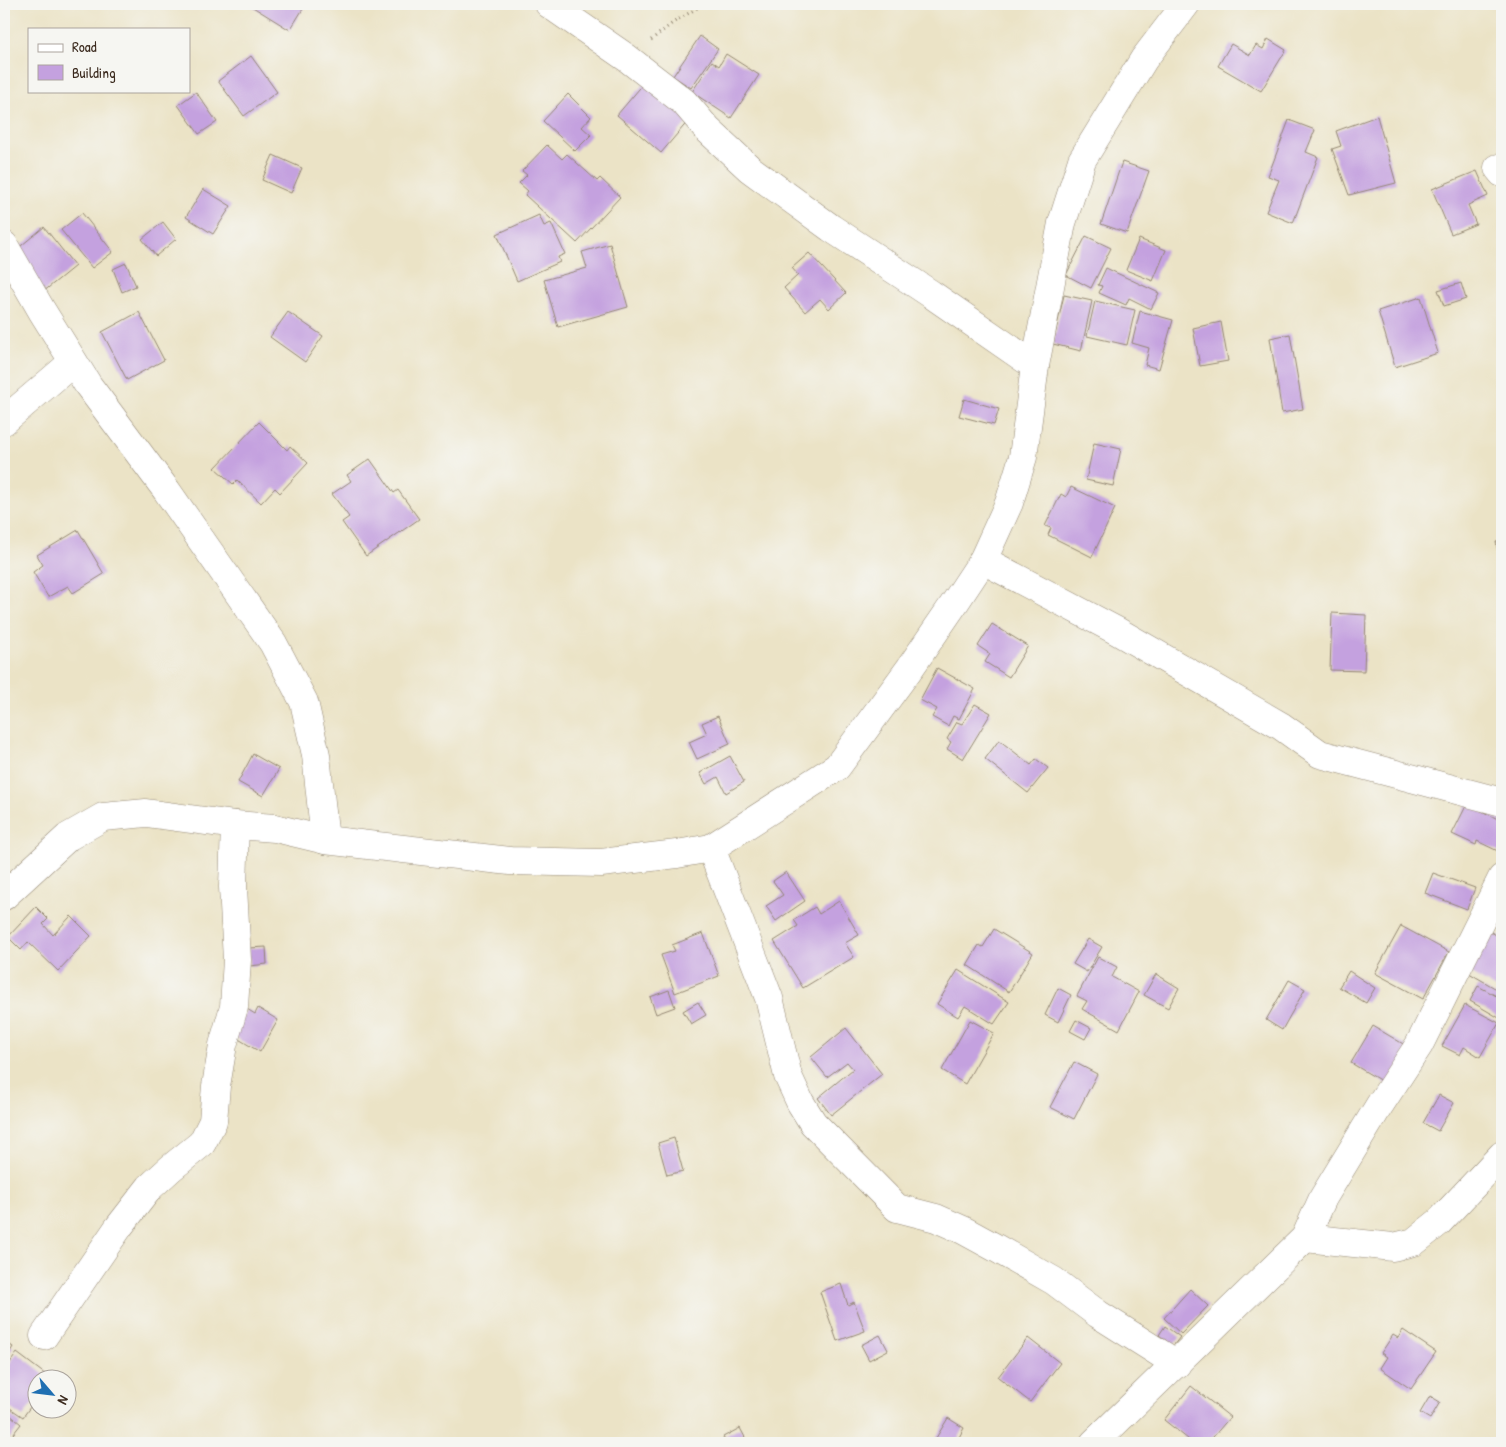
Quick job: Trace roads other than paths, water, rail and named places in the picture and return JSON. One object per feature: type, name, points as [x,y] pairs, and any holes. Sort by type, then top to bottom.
[{"type":"street","points":[[548,4],[627,58],[684,102],[708,130],[750,169],[831,228],[931,294],[1034,366]]},
{"type":"street","points":[[4,896],[68,837],[103,817],[146,813],[235,825],[275,828],[325,840],[510,861],[601,863],[711,848],[837,767],[910,668],[983,560],[1009,504],[1023,456],[1034,366],[1062,222],[1082,160],[1144,59],[1186,4]]},
{"type":"street","points":[[4,245],[73,362],[167,491],[278,651],[304,702],[316,755],[325,840]]},
{"type":"street","points":[[4,421],[73,362]]},
{"type":"street","points":[[983,560],[1117,631],[1281,726],[1320,754],[1502,802]]},
{"type":"street","points":[[44,1336],[118,1228],[150,1187],[170,1168],[202,1143],[213,1121],[216,1086],[223,1045],[234,1007],[237,960],[233,887],[235,825]]},
{"type":"street","points":[[711,848],[770,998],[788,1076],[800,1102],[813,1123],[897,1208],[936,1218],[988,1244],[1054,1281],[1098,1314],[1177,1364]]},
{"type":"street","points":[[1094,1443],[1304,1238],[1328,1190],[1419,1045],[1502,878]]},
{"type":"street","points":[[1304,1238],[1393,1247],[1414,1242],[1439,1222],[1502,1155]]}]
